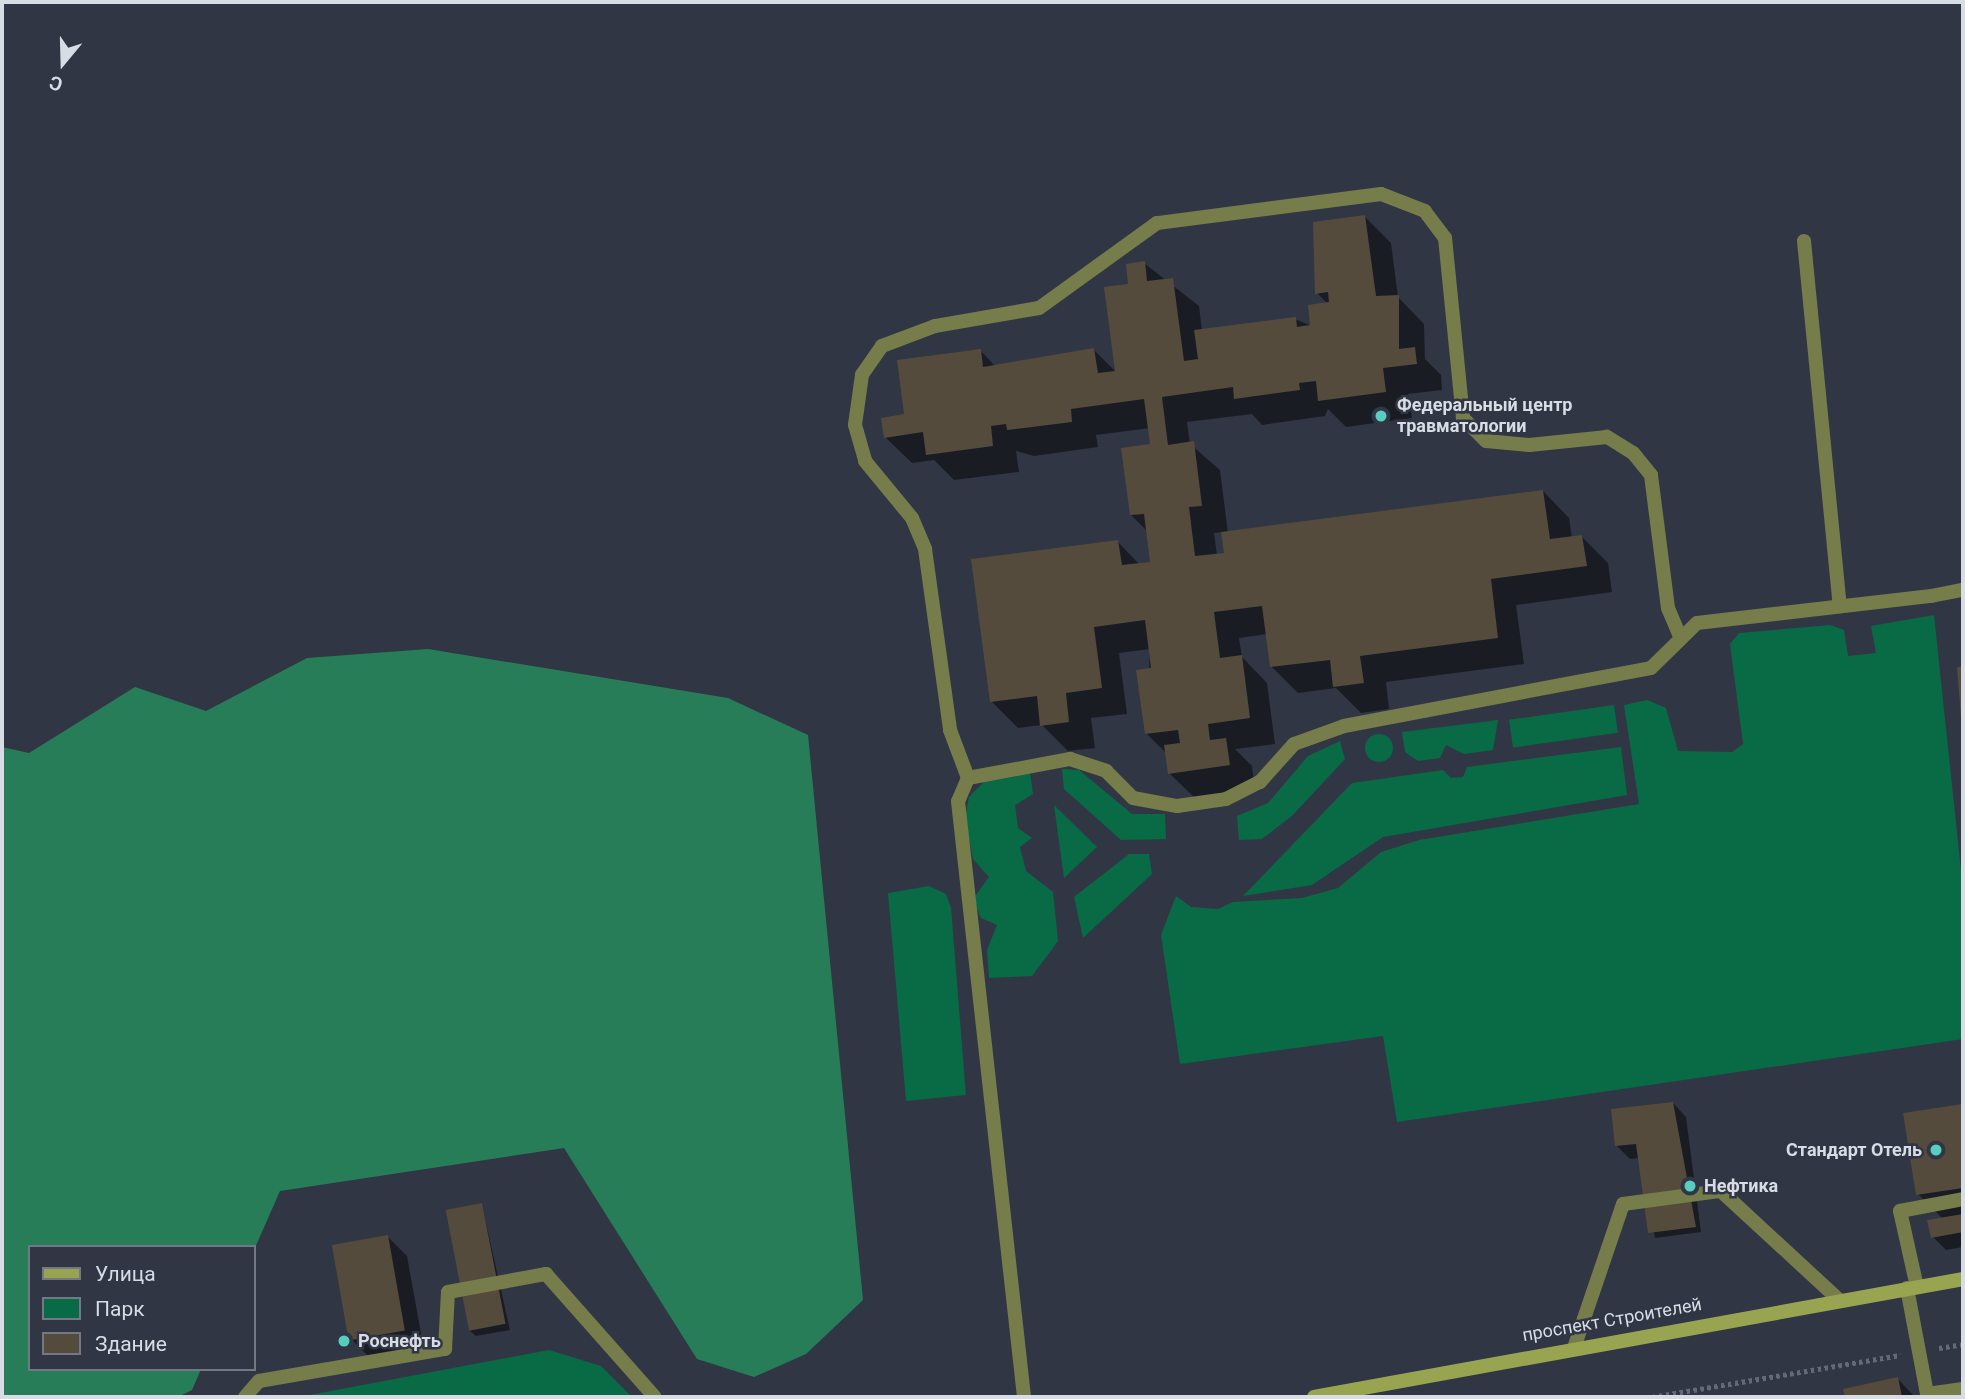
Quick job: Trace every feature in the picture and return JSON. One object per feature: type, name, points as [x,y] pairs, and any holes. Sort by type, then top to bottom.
[{"type":"main road","name":"проспект Строителей","points":[[1314,1397],[1575,1345],[1963,1279]]},
{"type":"street","points":[[1024,1397],[958,801],[968,778],[950,730],[925,549],[912,518],[865,461],[855,425],[862,375],[882,346],[935,326],[1039,308],[1157,223],[1381,194],[1426,211],[1445,238],[1463,418],[1486,441],[1529,445],[1607,437],[1633,453],[1651,475],[1668,608],[1679,634]]},
{"type":"street","points":[[1804,241],[1840,606]]},
{"type":"street","points":[[968,778],[1070,760],[1106,771],[1133,798],[1177,806],[1226,800],[1260,782],[1294,744],[1344,726],[1651,668],[1679,634],[1697,623],[1963,590]]},
{"type":"street","points":[[1575,1345],[1623,1204],[1721,1191],[1839,1300]]},
{"type":"street","points":[[1963,1199],[1900,1211],[1927,1396],[1963,1389]]},
{"type":"street","points":[[245,1397],[260,1381],[445,1349],[448,1292],[546,1274],[655,1397]]},
{"type":"path","points":[[1652,1397],[1963,1344]]},
{"type":"green space","points":[[1934,615],[1963,889],[1963,1039],[1397,1122],[1383,1036],[1180,1064],[1161,935],[1176,896],[1191,907],[1218,909],[1233,902],[1302,898],[1338,888],[1381,852],[1419,840],[1639,804],[1624,705],[1647,700],[1666,708],[1678,751],[1732,752],[1743,744],[1730,644],[1739,633],[1830,625],[1844,630],[1848,656],[1876,653],[1871,626]]},
{"type":"green space","points":[[428,649],[728,698],[808,735],[863,1300],[806,1354],[754,1377],[697,1359],[564,1148],[280,1191],[256,1245],[28,1245],[28,1371],[200,1371],[192,1390],[178,1397],[2,1397],[2,747],[29,753],[135,687],[206,711],[307,658]]},
{"type":"green space","points":[[1614,705],[1618,733],[1513,747],[1509,720]]},
{"type":"green space","points":[[1498,720],[1493,750],[1464,754],[1446,745],[1440,758],[1418,761],[1405,752],[1402,732]]},
{"type":"green space","points":[[1379,734],[1389,738],[1393,748],[1389,758],[1379,762],[1369,758],[1365,748],[1369,738]]},
{"type":"green space","points":[[1340,741],[1345,759],[1292,816],[1262,839],[1239,840],[1237,816],[1268,803],[1308,756]]},
{"type":"green space","points":[[1621,747],[1627,795],[1383,837],[1312,885],[1243,896],[1352,783],[1443,770],[1451,778],[1463,777],[1467,767]]},
{"type":"green space","points":[[1062,769],[1079,770],[1132,814],[1165,814],[1166,839],[1121,840],[1064,789]]},
{"type":"green space","points":[[1030,772],[1033,794],[1015,805],[1018,828],[1032,838],[1020,847],[1026,871],[1053,892],[1058,941],[1032,976],[989,978],[987,950],[997,925],[981,918],[973,899],[989,877],[973,859],[965,819],[969,797],[985,781]]},
{"type":"green space","points":[[1054,805],[1097,847],[1064,878]]},
{"type":"green space","points":[[1129,854],[1149,854],[1152,874],[1083,938],[1074,897]]},
{"type":"green space","points":[[929,886],[946,894],[951,908],[966,1095],[906,1101],[888,893]]},
{"type":"green space","points":[[549,1350],[601,1366],[632,1397],[299,1397]]},
{"type":"building","points":[[1365,215],[1376,296],[1399,295],[1399,349],[1415,347],[1417,364],[1383,368],[1386,392],[1318,401],[1316,381],[1299,383],[1300,390],[1234,399],[1233,387],[1162,397],[1168,445],[1194,441],[1202,506],[1189,507],[1195,556],[1224,553],[1221,532],[1543,490],[1550,539],[1582,535],[1587,566],[1491,579],[1498,638],[1360,656],[1364,683],[1333,687],[1330,660],[1270,667],[1262,606],[1214,612],[1220,658],[1242,655],[1250,718],[1208,724],[1210,740],[1226,738],[1230,765],[1168,774],[1164,745],[1180,743],[1178,730],[1145,734],[1136,670],[1151,668],[1145,620],[1094,627],[1102,688],[1066,693],[1069,722],[1040,726],[1037,696],[990,702],[971,559],[1118,540],[1122,565],[1150,562],[1144,514],[1130,515],[1121,448],[1150,444],[1144,399],[1071,409],[1072,422],[1007,430],[1006,424],[991,426],[993,446],[926,455],[923,432],[884,438],[881,418],[904,414],[897,360],[981,349],[983,367],[1094,348],[1098,373],[1115,371],[1104,287],[1128,284],[1126,264],[1145,261],[1147,281],[1173,278],[1184,361],[1198,359],[1194,330],[1296,317],[1297,327],[1310,325],[1308,305],[1329,302],[1328,292],[1315,294],[1313,222]]},
{"type":"building","points":[[1957,667],[1963,667],[1963,717],[1961,717]]},
{"type":"building","points":[[1673,1102],[1696,1227],[1648,1233],[1636,1144],[1615,1146],[1611,1109]]},
{"type":"building","name":"Стандарт Отель","points":[[1963,1104],[1963,1188],[1916,1195],[1903,1113]]},
{"type":"building","points":[[482,1203],[505,1324],[469,1331],[446,1210]]},
{"type":"building","points":[[1963,1214],[1963,1232],[1931,1238],[1927,1220]]},
{"type":"building","points":[[388,1235],[405,1331],[349,1340],[332,1245]]},
{"type":"building","points":[[1898,1377],[1902,1397],[1845,1397],[1843,1389]]},
{"type":"place","name":"Федеральный центр травматологии","points":[[1381,416]]},
{"type":"place","name":"Стандарт Отель","points":[[1936,1150]]},
{"type":"place","name":"Нефтика","points":[[1690,1186]]},
{"type":"place","name":"Роснефть","points":[[344,1341]]}]
